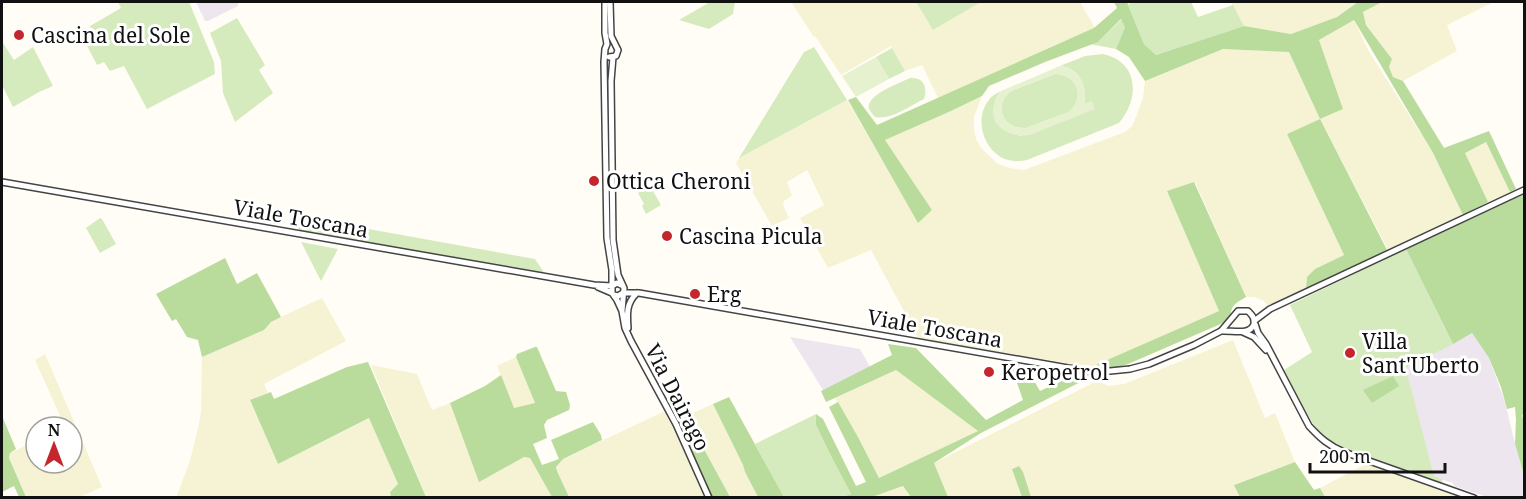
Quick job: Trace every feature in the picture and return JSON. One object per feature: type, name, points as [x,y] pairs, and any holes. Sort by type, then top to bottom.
[{"type":"street","points":[[605,2],[606,33],[611,44]]},
{"type":"street","points":[[610,2],[611,44],[605,51],[607,238],[612,271],[611,289],[622,311]]},
{"type":"street","points":[[611,44],[617,45],[618,50],[613,57],[611,81],[613,240],[618,275],[622,285],[622,311]]},
{"type":"street","points":[[605,51],[607,55],[613,57]]},
{"type":"street","name":"Viale Toscana","points":[[2,182],[594,285],[612,286]]},
{"type":"street","name":"Viale Toscana","points":[[1221,331],[1240,331],[1251,328],[1254,322],[1270,309],[1524,190]]},
{"type":"street","points":[[612,286],[616,283],[622,285]]},
{"type":"street","name":"Viale Toscana","points":[[594,285],[613,294]]},
{"type":"street","name":"Viale Toscana","points":[[622,285],[638,293]]},
{"type":"street","points":[[613,294],[618,296],[623,293]]},
{"type":"street","name":"Viale Toscana","points":[[623,293],[638,293],[1068,368],[1097,371],[1123,370],[1146,365],[1221,331],[1238,311],[1270,309]]},
{"type":"street","points":[[629,336],[628,307],[631,299],[638,293]]},
{"type":"street","name":"Via Dairago","points":[[622,311],[629,336],[676,424],[709,498]]},
{"type":"street","points":[[1248,311],[1252,315],[1257,332],[1309,426],[1319,438],[1344,452],[1474,498]]},
{"type":"street","points":[[1233,319],[1233,326],[1254,337],[1271,356]]},
{"type":"shaded area","points":[[196,2],[238,2],[238,6],[205,21]]},
{"type":"shaded area","points":[[791,2],[916,2],[933,30],[981,2],[1080,2],[1095,28],[938,98],[922,65],[905,71],[891,46],[841,75]]},
{"type":"shaded area","points":[[1231,2],[1358,2],[1337,17],[1291,34],[1244,26]]},
{"type":"shaded area","points":[[1382,2],[1494,2],[1447,25],[1457,51],[1403,81],[1393,77],[1389,67],[1392,59],[1366,25],[1363,12]]},
{"type":"shaded area","points":[[1354,20],[1368,50],[1433,153],[1463,215],[1388,250],[1320,119],[1343,109],[1319,40]]},
{"type":"shaded area","points":[[1223,49],[1289,52],[1320,119],[1287,134],[1344,255],[1315,269],[1307,277],[1306,288],[1268,306],[1264,301],[1246,297],[1195,182],[1167,191],[1219,311],[1091,367],[919,339],[871,250],[828,268],[800,218],[824,205],[807,170],[787,182],[792,196],[784,201],[783,205],[789,218],[772,226],[736,163],[739,158],[847,100],[918,222],[932,210],[885,140],[982,96],[974,117],[976,139],[981,148],[998,164],[1024,170],[1125,132],[1132,126],[1136,117],[1143,98],[1145,81]]},
{"type":"shaded area","points":[[1486,142],[1510,192],[1488,202],[1464,152]]},
{"type":"shaded area","points":[[322,298],[346,341],[264,384],[268,393],[250,401],[278,464],[370,418],[398,485],[390,492],[391,497],[176,498],[190,461],[199,424],[202,357],[263,330],[271,322]]},
{"type":"shaded area","points":[[1472,333],[1489,358],[1505,402],[1524,475],[1524,497],[1487,497],[1434,477],[1406,368]]},
{"type":"shaded area","points":[[790,337],[860,349],[870,367],[823,390]]},
{"type":"shaded area","points":[[1233,340],[1265,418],[1275,413],[1295,462],[1235,484],[1240,498],[948,497],[934,463],[1097,381],[1109,386],[1124,384]]},
{"type":"shaded area","points":[[45,354],[71,415],[60,415],[35,360]]},
{"type":"shaded area","points":[[516,357],[535,403],[514,408],[497,366]]},
{"type":"shaded area","points":[[371,365],[417,374],[432,410],[450,403],[479,481],[524,457],[530,458],[552,497],[426,497]]},
{"type":"shaded area","points":[[896,370],[978,431],[879,478],[835,398]]},
{"type":"shaded area","points":[[713,404],[758,497],[730,497],[686,416]]},
{"type":"shaded area","points":[[663,412],[666,413],[705,497],[569,497],[556,467],[563,459]]},
{"type":"shaded area","points":[[84,445],[102,487],[80,497],[26,497],[9,458],[10,453],[24,447],[24,475],[84,475]]},
{"type":"shaded area","points":[[1366,464],[1467,497],[1325,497],[1320,488]]},
{"type":"shaded area","points":[[904,486],[911,497],[872,498],[880,494]]},
{"type":"green space","points":[[118,2],[189,2],[214,62],[215,74],[147,109],[124,66],[110,71],[104,62],[97,65],[82,36],[92,31],[90,26],[121,8]]},
{"type":"green space","points":[[710,2],[735,2],[733,14],[709,29],[679,20]]},
{"type":"green space","points":[[916,2],[981,2],[933,30]]},
{"type":"green space","points":[[1114,2],[1127,2],[1144,44],[1156,55],[1244,26],[1291,34],[1337,17],[1358,2],[1382,2],[1363,12],[1366,25],[1392,59],[1389,67],[1393,77],[1403,81],[1444,148],[1489,131],[1516,189],[1510,192],[1486,142],[1465,153],[1488,202],[1463,215],[1433,153],[1354,20],[1319,40],[1343,109],[1320,119],[1289,52],[1223,49],[1145,81],[1129,57],[1116,49],[1125,27],[1121,19],[1098,42],[989,86],[982,96],[885,140],[932,210],[918,223],[848,100],[856,97],[877,125],[1094,28],[1117,8]]},
{"type":"green space","points":[[1191,2],[1198,17],[1233,5],[1244,26],[1156,55],[1144,44],[1128,4]]},
{"type":"green space","points":[[237,18],[265,65],[259,70],[273,93],[235,122],[223,93],[221,61],[210,33]]},
{"type":"green space","points":[[1122,19],[1125,27],[1116,49],[1090,44],[1098,42]]},
{"type":"green space","points":[[3,43],[14,60],[33,47],[53,86],[13,107],[2,85]]},
{"type":"green space","points":[[814,47],[847,100],[739,158],[804,52]]},
{"type":"green space","points":[[892,48],[905,71],[889,79],[876,57]]},
{"type":"green space","points":[[1103,54],[1115,58],[1124,65],[1132,82],[1133,92],[1130,103],[1119,123],[1027,160],[1008,160],[1000,156],[987,143],[982,116],[991,97],[1001,91],[994,106],[996,123],[1020,136],[1084,105],[1085,92],[1081,80],[1073,70],[1060,66],[1085,56]]},
{"type":"green space","points":[[876,57],[889,79],[856,97],[842,76]]},
{"type":"green space","points":[[1060,66],[1067,67],[1081,79],[1085,91],[1084,104],[1092,101],[1095,109],[1030,135],[1020,135],[1010,133],[997,124],[993,109],[995,100],[1001,91]],"holes":[[[1055,74],[1063,75],[1074,82],[1078,93],[1077,100],[1069,112],[1026,128],[1018,128],[1006,121],[1001,109],[1005,97],[1011,91]]]},
{"type":"green space","points":[[1055,74],[1069,78],[1077,87],[1077,100],[1069,112],[1026,128],[1018,128],[1006,121],[1001,109],[1002,103],[1011,91]]},
{"type":"green space","points":[[910,78],[918,79],[925,86],[924,99],[887,117],[875,117],[869,109],[872,99],[884,90]]},
{"type":"green space","points":[[1320,119],[1388,252],[1306,288],[1307,277],[1315,269],[1344,255],[1287,134]]},
{"type":"green space","points":[[1194,182],[1246,297],[1234,306],[1230,320],[1128,364],[1094,375],[981,433],[934,463],[948,497],[911,497],[903,486],[872,497],[842,497],[851,494],[816,425],[816,414],[823,419],[856,486],[866,482],[829,407],[838,402],[879,478],[978,431],[896,370],[826,402],[821,391],[892,355],[888,344],[916,348],[986,420],[1023,400],[1010,363],[1026,367],[1040,391],[1219,311],[1167,191]]},
{"type":"green space","points":[[650,186],[661,205],[646,214],[638,193]]},
{"type":"green space","points":[[1524,194],[1524,414],[1522,415],[1524,475],[1515,444],[1515,407],[1507,409],[1489,358],[1472,333],[1453,344],[1406,249]]},
{"type":"green space","points":[[302,217],[535,259],[545,274],[300,231],[296,223]]},
{"type":"green space","points":[[100,218],[116,244],[100,253],[86,228]]},
{"type":"green space","points":[[301,242],[338,249],[321,281]]},
{"type":"green space","points":[[1406,249],[1453,344],[1406,368],[1434,476],[1442,479],[1443,486],[1331,444],[1310,419],[1284,370],[1312,352],[1290,305]]},
{"type":"green space","points":[[225,258],[237,284],[257,273],[281,317],[271,322],[264,330],[202,357],[198,340],[187,337],[176,319],[172,321],[156,294]]},
{"type":"green space","points":[[537,347],[556,391],[566,392],[570,405],[569,410],[547,420],[544,425],[547,438],[533,444],[542,465],[559,459],[551,440],[593,422],[601,435],[602,440],[563,459],[556,467],[569,497],[552,497],[530,458],[524,457],[479,482],[450,403],[485,386],[501,375],[514,408],[535,403],[516,357],[517,354]]},
{"type":"green space","points":[[368,362],[426,497],[391,497],[390,492],[398,484],[369,418],[278,464],[250,400],[271,392],[274,399],[347,367]]},
{"type":"green space","points":[[1393,376],[1399,386],[1372,403],[1363,390]]},
{"type":"green space","points":[[729,397],[784,497],[758,497],[713,404]]},
{"type":"green space","points":[[816,414],[816,425],[851,494],[842,497],[784,497],[755,444]]},
{"type":"green space","points":[[2,416],[16,449],[10,453],[9,458],[26,497],[19,497],[14,486],[2,492]]},
{"type":"green space","points":[[686,416],[730,497],[711,497],[677,421]]},
{"type":"green space","points":[[1295,462],[1314,490],[1320,488],[1325,497],[1240,497],[1234,485]]},
{"type":"green space","points":[[1019,466],[1031,497],[1022,497],[1012,469]]},
{"type":"place","name":"Cascina del Sole","points":[[19,35]]},
{"type":"place","name":"Ottica Cheroni","points":[[594,181]]},
{"type":"place","name":"Cascina Picula","points":[[667,236]]},
{"type":"place","name":"Erg","points":[[695,294]]},
{"type":"place","name":"Villa Sant'Uberto","points":[[1350,353]]},
{"type":"place","name":"Keropetrol","points":[[989,372]]}]
